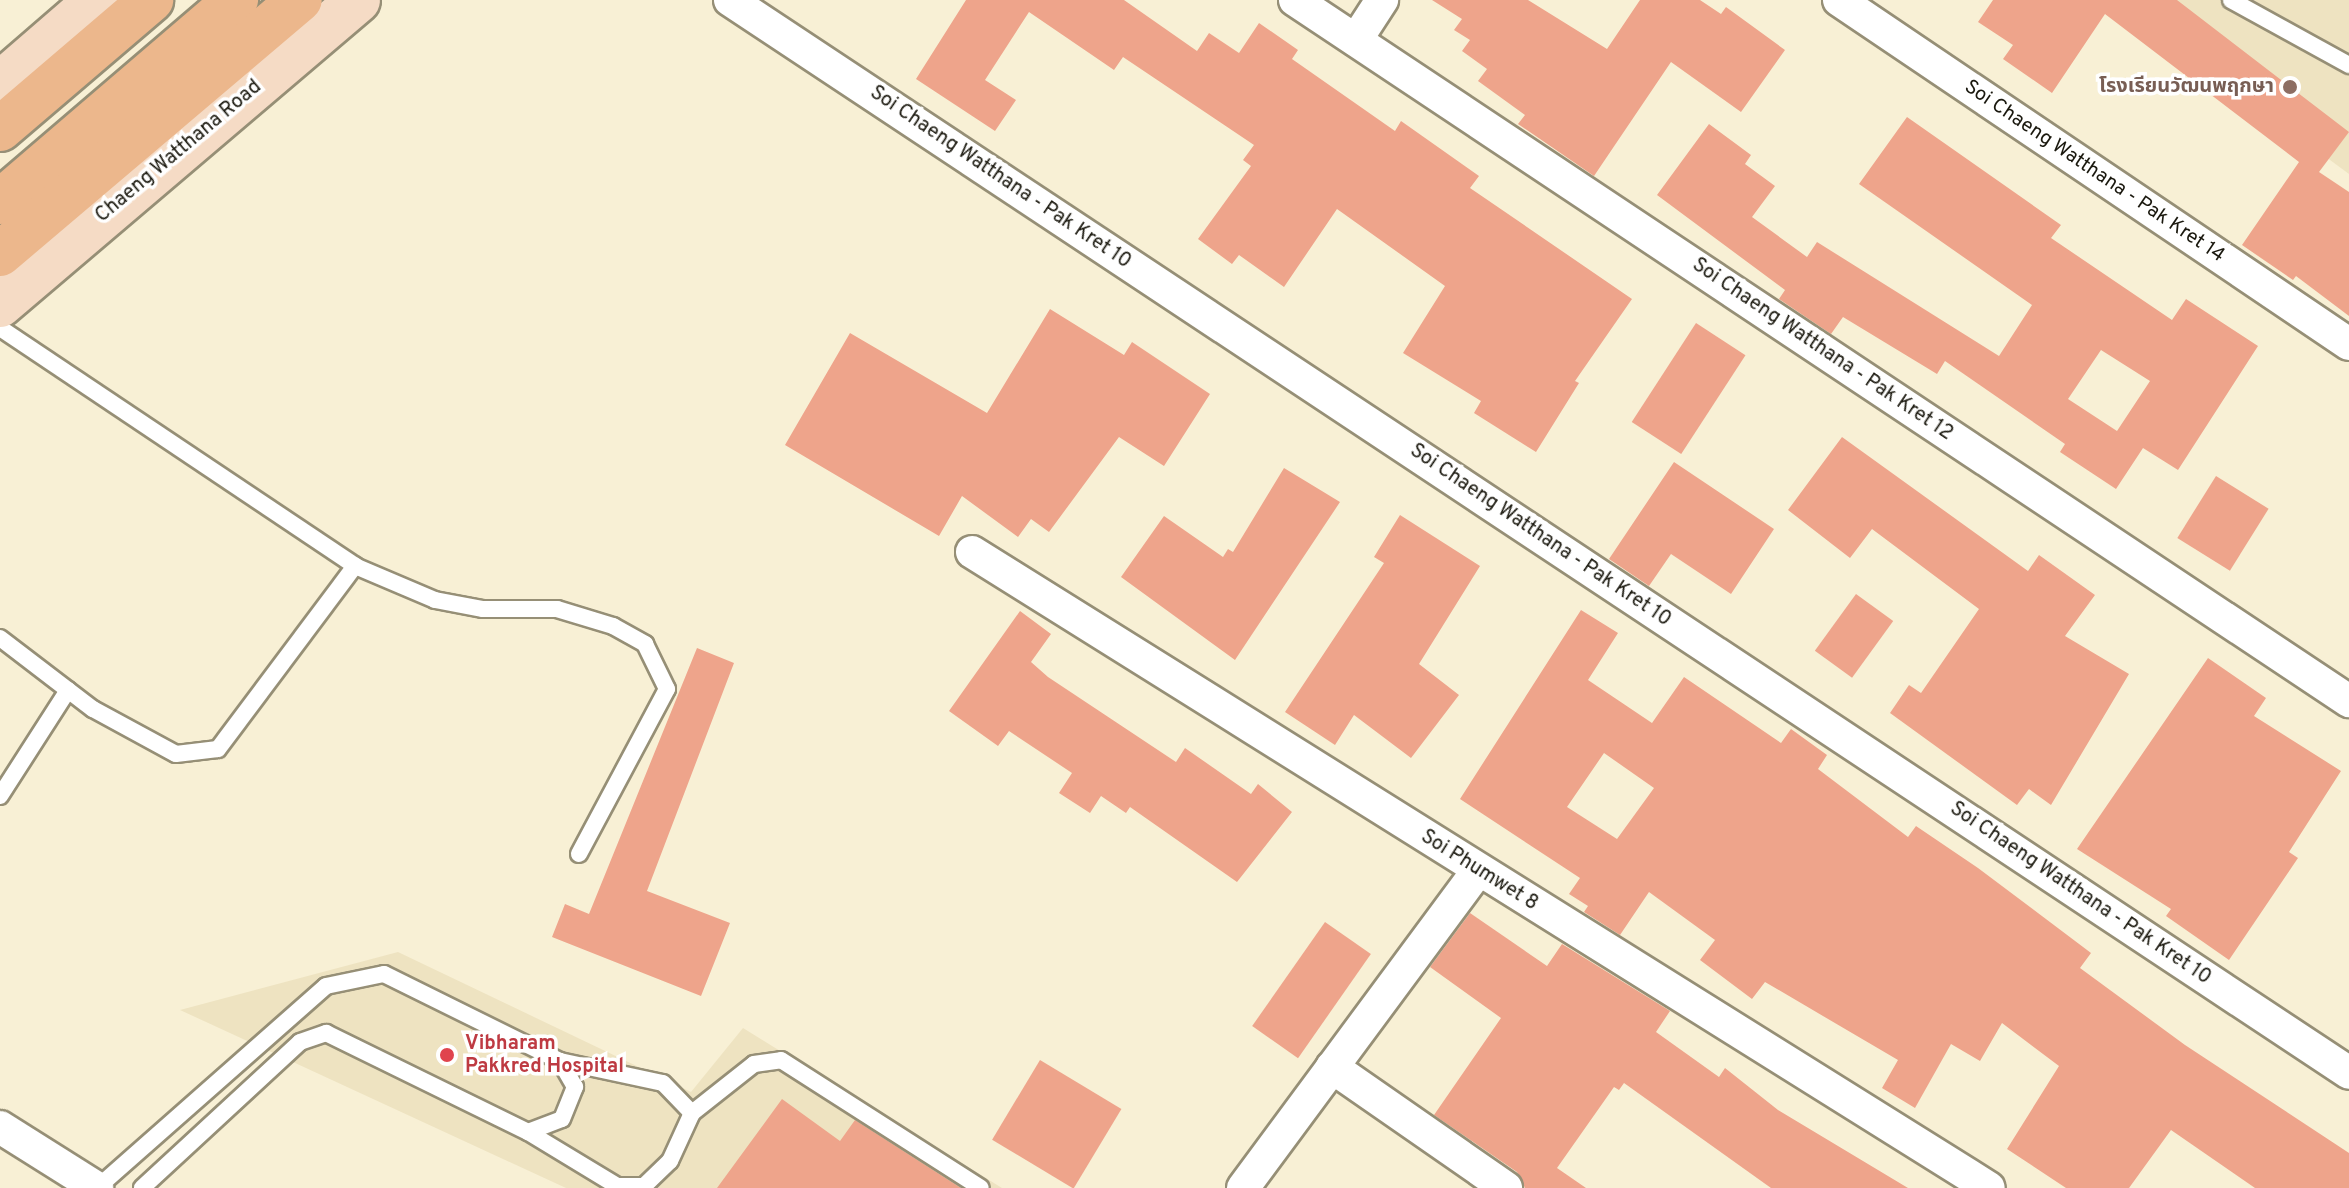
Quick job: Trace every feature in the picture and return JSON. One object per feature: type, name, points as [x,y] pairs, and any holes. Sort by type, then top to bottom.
[{"type":"main road","points":[[0,84],[97,0]]},
{"type":"main road","points":[[0,129],[151,0]]},
{"type":"main road","points":[[0,202],[236,0]]},
{"type":"main road","points":[[0,254],[300,0]]},
{"type":"main road","name":"Chaeng Watthana Road","points":[[0,305],[358,0]]},
{"type":"street","name":"Soi Chaeng Watthana - Pak Kret 10","points":[[730,0],[2349,1073]]},
{"type":"street","name":"Soi Chaeng Watthana - Pak Kret 12","points":[[1295,0],[2349,701]]},
{"type":"street","points":[[1356,40],[1382,0]]},
{"type":"street","name":"Soi Chaeng Watthana - Pak Kret 14","points":[[1839,0],[2349,344]]},
{"type":"street","name":"Soi Phumwet 8","points":[[972,552],[1989,1188]]},
{"type":"street","points":[[1243,1188],[1478,870]]},
{"type":"street","points":[[1332,1067],[1506,1188]]},
{"type":"street","points":[[0,1127],[97,1188]]},
{"type":"lane","points":[[2231,0],[2349,65]]},
{"type":"lane","points":[[0,328],[355,566],[435,600],[483,609],[557,609],[613,626],[645,644],[667,689],[579,854]]},
{"type":"lane","points":[[0,638],[68,690],[176,754],[218,749],[355,566]]},
{"type":"lane","points":[[0,796],[68,690]]},
{"type":"lane","points":[[97,1188],[326,986],[384,974],[560,1061],[663,1083],[692,1113]]},
{"type":"lane","points":[[142,1188],[300,1042],[326,1033],[528,1132],[617,1186],[644,1186],[670,1161],[692,1113],[754,1064],[781,1060],[981,1188]]},
{"type":"lane","points":[[528,1132],[562,1119],[575,1087],[560,1061]]},
{"type":"shaded area","name":"โรงเรียนวัฒนพฤกษา","points":[[2113,0],[2349,0],[2349,174]]},
{"type":"shaded area","name":"Vibharam Pakkred Hospital","points":[[398,952],[691,1092],[743,1028],[1002,1188],[566,1188],[180,1010]]},
{"type":"building","points":[[966,0],[1124,0],[1197,51],[1209,33],[1239,53],[1259,23],[1298,50],[1292,59],[1395,131],[1401,121],[1479,176],[1470,188],[1632,299],[1575,381],[1579,383],[1536,452],[1474,413],[1481,401],[1403,353],[1445,286],[1337,209],[1284,287],[1239,255],[1232,264],[1198,239],[1251,166],[1243,160],[1254,145],[1123,57],[1114,70],[1029,12],[985,80],[1016,100],[995,131],[916,79]]},
{"type":"building","points":[[1432,0],[1528,0],[1607,49],[1640,0],[1700,0],[1721,14],[1726,7],[1785,50],[1741,112],[1671,62],[1594,176],[1518,124],[1525,115],[1478,81],[1487,69],[1462,51],[1470,40],[1454,30],[1462,19]]},
{"type":"building","points":[[1993,0],[2177,0],[2349,132],[2319,172],[2349,192],[2349,316],[2296,276],[2293,280],[2242,245],[2299,162],[2105,14],[2052,93],[2003,59],[2013,45],[1978,22]]},
{"type":"building","points":[[1907,117],[2061,225],[2051,238],[2172,320],[2186,299],[2258,346],[2178,470],[2143,448],[2116,489],[2060,452],[2065,444],[1945,361],[1937,374],[1843,317],[1831,334],[1779,299],[1785,290],[1657,195],[1709,124],[1751,155],[1745,164],[1775,186],[1752,217],[1807,257],[1817,242],[1999,356],[2032,305],[1859,184]],"holes":[[[2101,350],[2150,381],[2117,431],[2068,399]]]},
{"type":"building","points":[[1050,309],[1124,355],[1132,342],[1210,394],[1164,466],[1119,437],[1049,532],[1031,519],[1018,537],[962,496],[939,536],[785,445],[850,333],[987,413]]},
{"type":"building","points":[[1696,323],[1745,355],[1681,454],[1632,422]]},
{"type":"building","points":[[1842,437],[2028,571],[2039,555],[2095,595],[2065,636],[2129,674],[2051,805],[2029,789],[2017,805],[1890,713],[1909,685],[1921,693],[1979,609],[1872,529],[1850,558],[1788,510]]},
{"type":"building","points":[[1674,462],[1774,529],[1731,594],[1671,554],[1649,586],[1609,559]]},
{"type":"building","points":[[1284,468],[1340,502],[1235,660],[1121,577],[1164,516],[1223,557],[1228,549],[1233,552]]},
{"type":"building","points":[[2216,476],[2269,509],[2230,571],[2177,538]]},
{"type":"building","points":[[1400,515],[1480,566],[1419,664],[1459,695],[1411,758],[1354,715],[1335,745],[1285,712],[1384,563],[1374,557]]},
{"type":"building","points":[[1856,594],[1893,621],[1852,678],[1815,651]]},
{"type":"building","points":[[1581,610],[1618,633],[1588,680],[1652,723],[1684,677],[1781,743],[1791,729],[1827,755],[1818,769],[1908,837],[1916,826],[1978,868],[2091,953],[2080,968],[2185,1045],[2349,1153],[2349,1188],[2255,1188],[2171,1130],[2129,1188],[2066,1188],[2007,1149],[2059,1066],[2002,1023],[1980,1061],[1951,1044],[1915,1108],[1882,1088],[1898,1060],[1765,982],[1752,999],[1700,960],[1715,940],[1649,892],[1620,935],[1584,912],[1588,906],[1569,894],[1580,878],[1460,799]],"holes":[[[1604,753],[1654,788],[1617,839],[1567,807]]]},
{"type":"building","points":[[1020,611],[1051,634],[1031,662],[1048,677],[1176,762],[1185,748],[1251,794],[1258,784],[1292,812],[1237,882],[1130,807],[1126,813],[1101,796],[1090,813],[1059,793],[1072,773],[1009,731],[998,746],[949,711]]},
{"type":"building","points":[[697,648],[734,663],[647,891],[730,923],[701,996],[552,937],[565,904],[589,914]]},
{"type":"building","points":[[2208,658],[2266,698],[2254,716],[2341,771],[2289,852],[2298,858],[2229,960],[2166,916],[2171,909],[2077,849]]},
{"type":"building","points":[[1470,913],[1547,966],[1562,944],[1670,1011],[1656,1032],[1719,1077],[1725,1068],[1778,1110],[1908,1188],[1771,1188],[1624,1083],[1619,1090],[1614,1087],[1557,1168],[1586,1188],[1525,1188],[1517,1172],[1434,1115],[1501,1018],[1430,967]]},
{"type":"building","points":[[1325,922],[1371,954],[1298,1058],[1252,1026]]},
{"type":"building","points":[[1040,1060],[1121,1109],[1074,1188],[992,1140]]},
{"type":"building","points":[[782,1099],[840,1141],[855,1120],[961,1188],[717,1188]]},
{"type":"place","name":"โรงเรียนวัฒนพฤกษา","points":[[2290,87]]},
{"type":"place","name":"Vibharam Pakkred Hospital","points":[[447,1055]]}]
